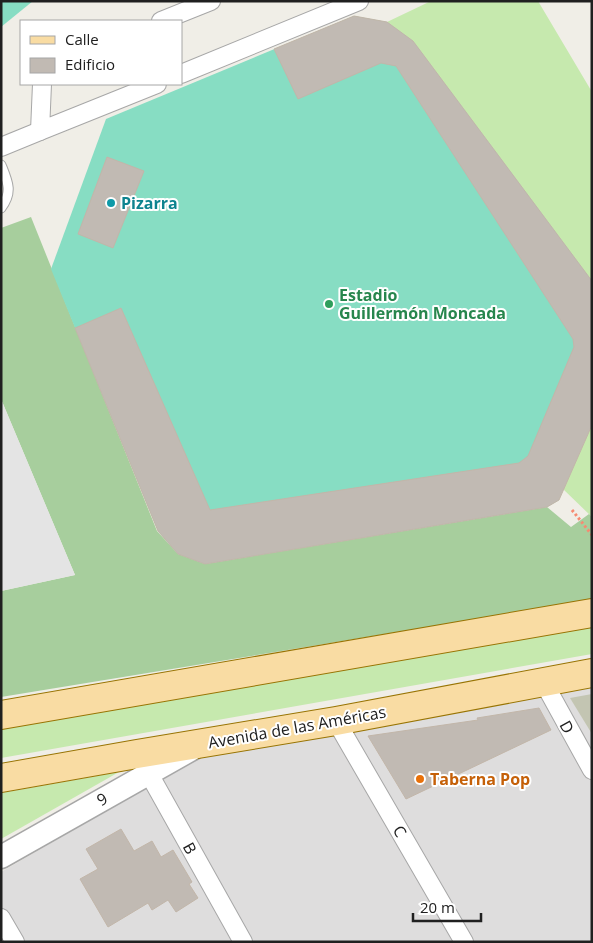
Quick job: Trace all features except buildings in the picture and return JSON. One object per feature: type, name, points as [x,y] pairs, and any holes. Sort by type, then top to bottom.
[{"type":"main road","points":[[1,715],[592,613]]},
{"type":"main road","name":"Avenida de las Américas","points":[[1,778],[143,763],[203,743],[336,721],[592,673]]},
{"type":"street","points":[[164,20],[211,1]]},
{"type":"street","points":[[182,74],[359,1]]},
{"type":"street","points":[[40,131],[42,85]]},
{"type":"street","points":[[1,148],[155,85]]},
{"type":"street","name":"D","points":[[544,683],[592,770]]},
{"type":"street","name":"C","points":[[336,721],[464,942]]},
{"type":"street","name":"9","points":[[1,857],[143,763]]},
{"type":"street","name":"B","points":[[143,763],[243,942]]},
{"type":"street","points":[[1,918],[15,942]]},
{"type":"lane","points":[[1,165],[8,182],[8,199],[1,208]]},
{"type":"path","points":[[572,510],[592,535]]},
{"type":"shaded area","points":[[1,399],[75,575],[1,591]]},
{"type":"shaded area","points":[[592,688],[592,942],[1,942],[1,872],[198,758]]},
{"type":"shaded area","points":[[592,694],[592,734],[570,698]]},
{"type":"green space","points":[[1,1],[33,1],[1,27]]},
{"type":"green space","points":[[431,1],[538,1],[592,92],[592,281],[413,41],[387,22]]},
{"type":"green space","name":"Estadio Guillermón Moncada","points":[[354,16],[387,22],[413,41],[592,281],[559,500],[547,507],[205,564],[178,554],[158,531],[51,269],[106,119]]},
{"type":"green space","points":[[31,217],[157,531],[178,554],[205,564],[547,507],[571,527],[589,514],[592,517],[592,600],[1,697],[1,591],[75,575],[1,399],[1,228]]},
{"type":"green space","points":[[592,425],[592,517],[563,489]]},
{"type":"green space","points":[[592,625],[592,654],[1,758],[1,728]]},
{"type":"green space","points":[[119,772],[1,839],[1,793]]},
{"type":"place","name":"Pizarra","points":[[111,203]]},
{"type":"place","name":"Estadio Guillermón Moncada","points":[[329,304]]},
{"type":"place","name":"Taberna Pop","points":[[420,779]]}]
